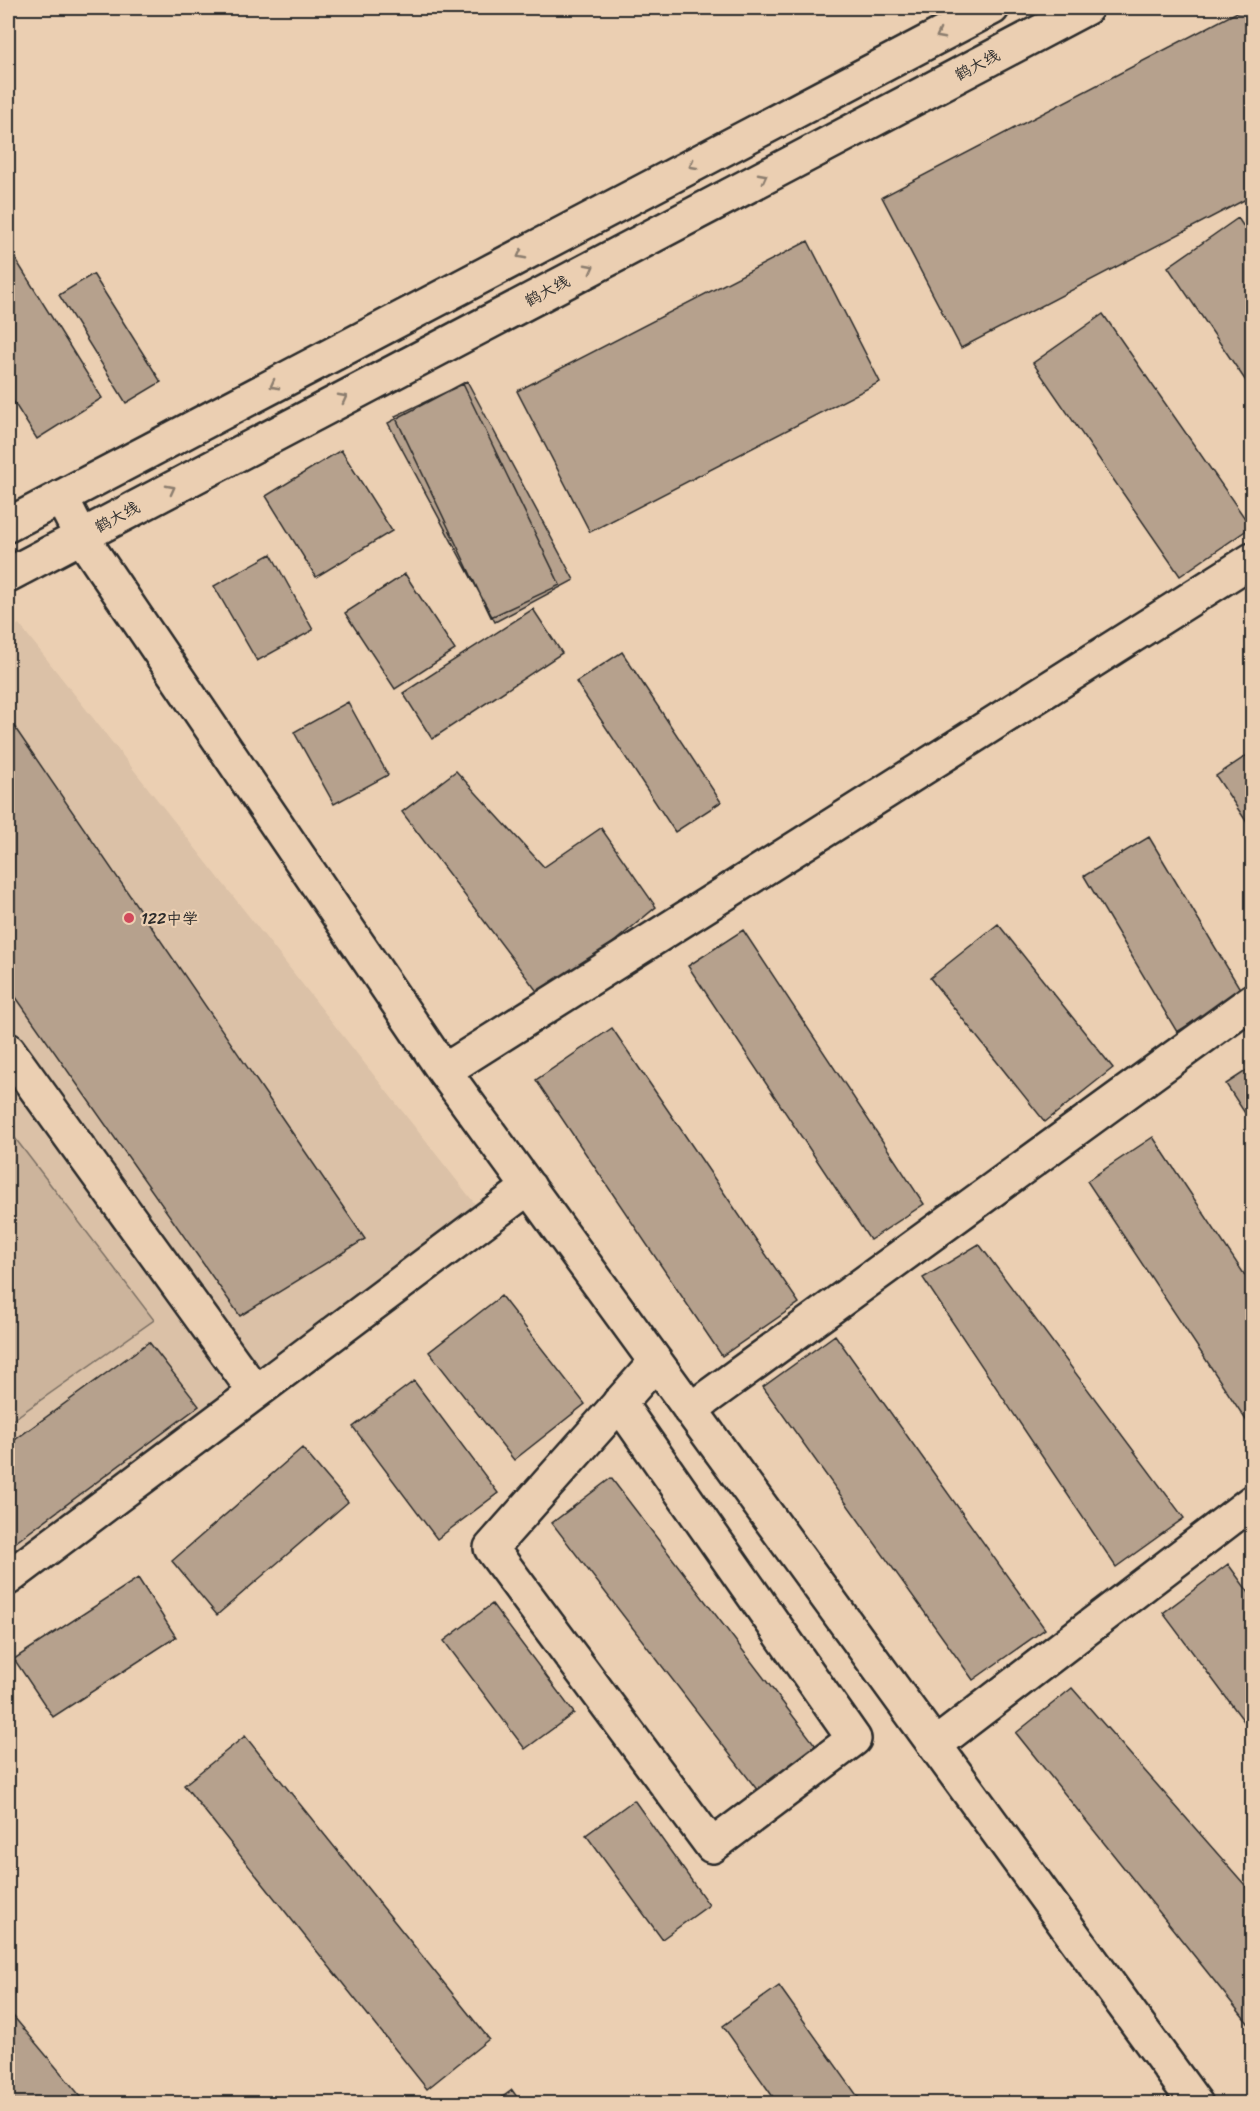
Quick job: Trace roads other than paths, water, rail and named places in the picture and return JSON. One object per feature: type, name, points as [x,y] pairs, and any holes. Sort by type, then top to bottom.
[{"type":"street","points":[[8,525],[992,8]]},
{"type":"street","name":"鹤大线","points":[[8,575],[1086,8]]},
{"type":"street","points":[[61,497],[81,536],[444,1071],[1196,2103]]},
{"type":"street","points":[[444,1071],[1252,560]]},
{"type":"street","points":[[690,1410],[1252,1002]]},
{"type":"street","points":[[8,1050],[255,1392]]},
{"type":"street","points":[[8,1578],[529,1187]]},
{"type":"street","points":[[619,1403],[854,1739],[712,1846],[491,1548],[619,1403],[656,1362]]},
{"type":"street","points":[[934,1745],[1252,1502]]},
{"type":"place","name":"122中学","points":[[129,918]]}]
